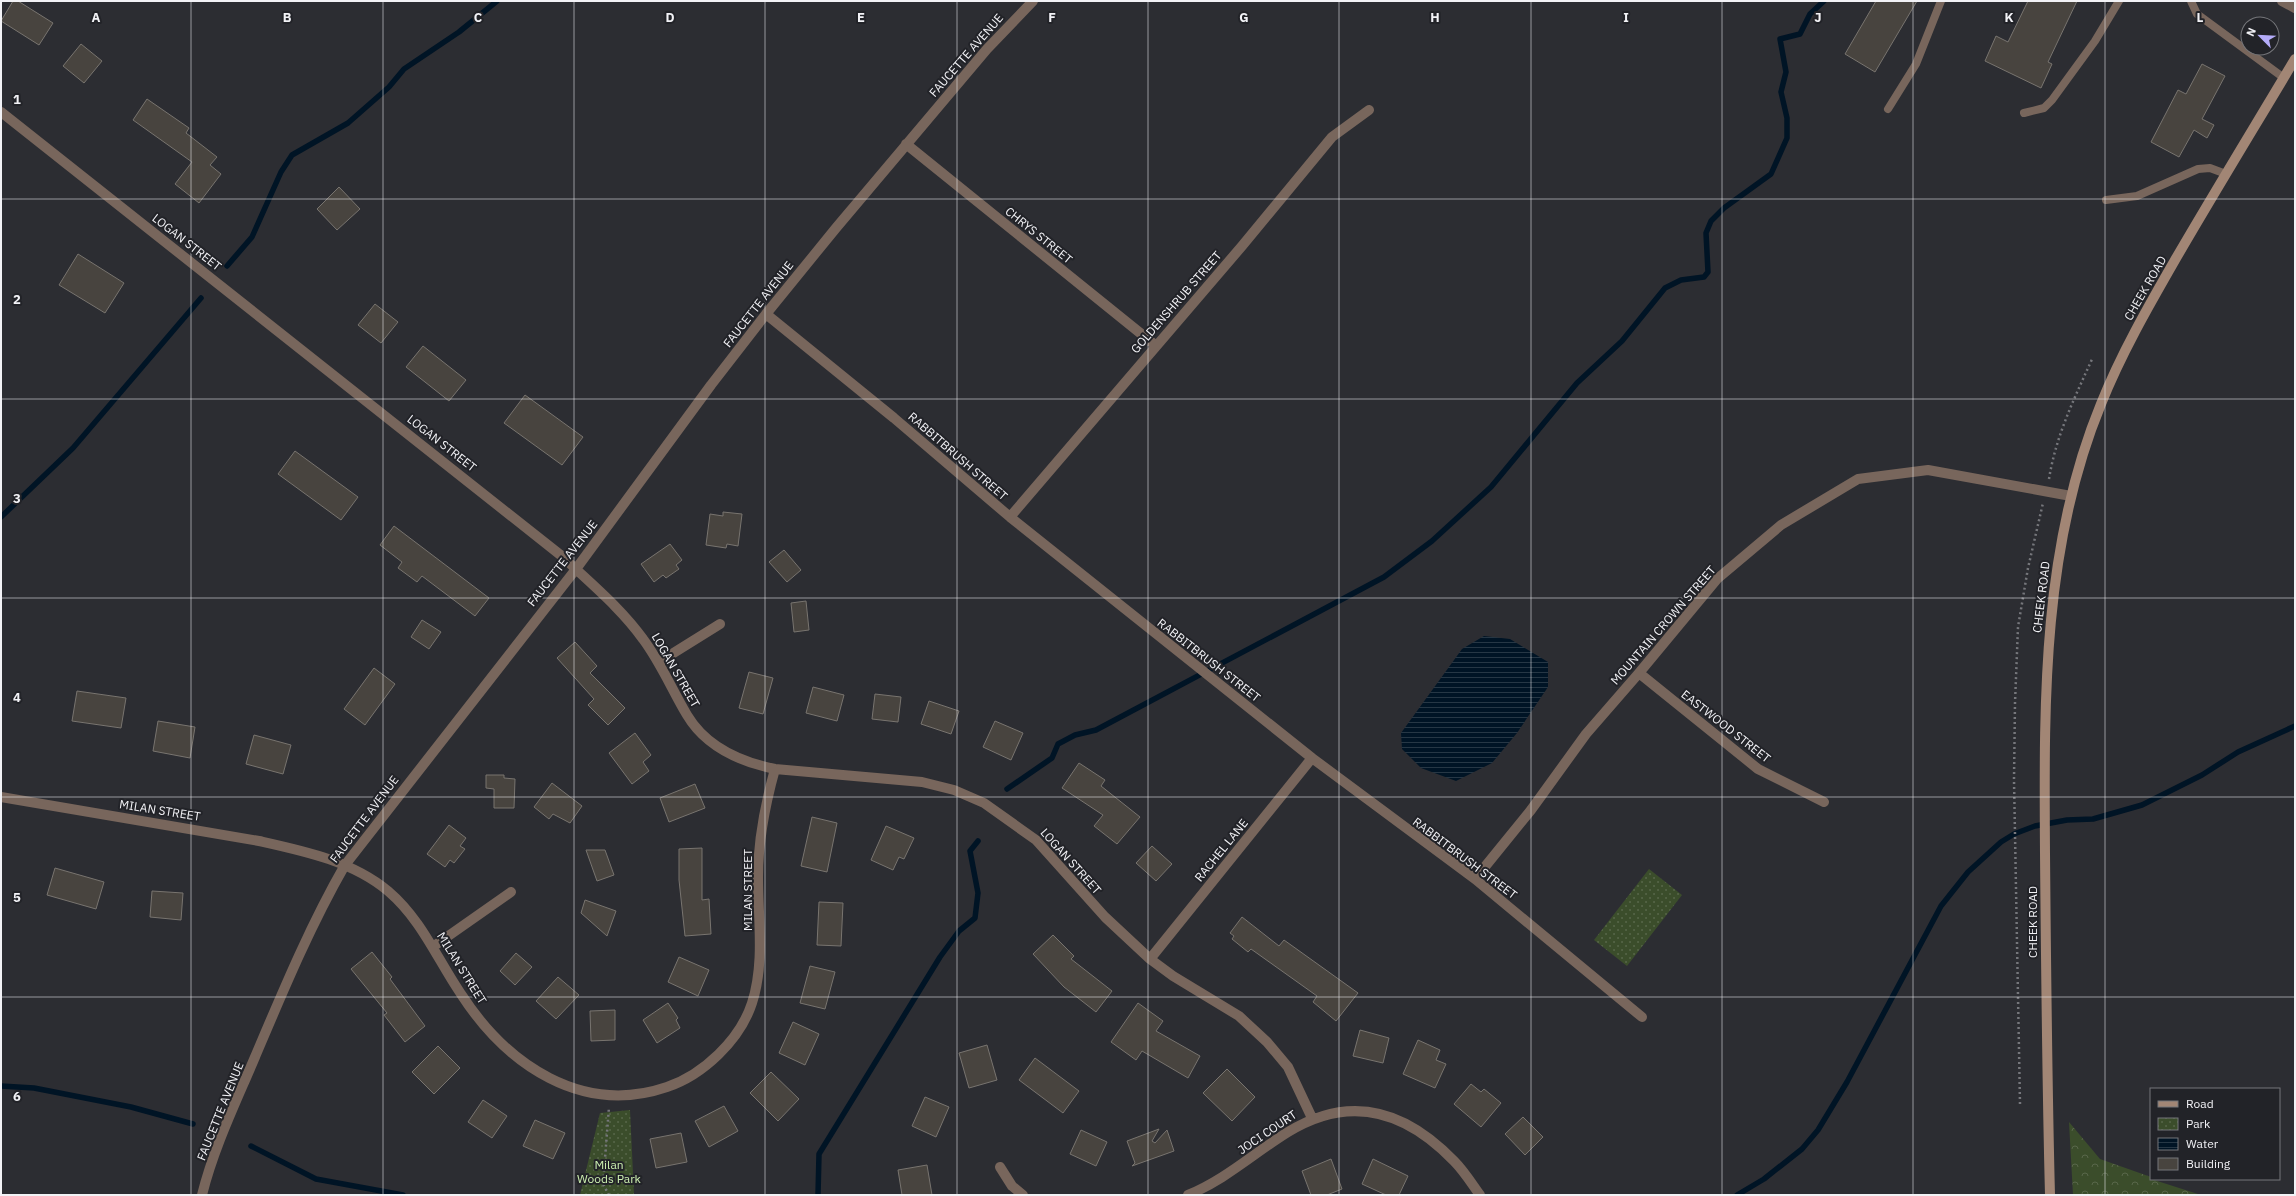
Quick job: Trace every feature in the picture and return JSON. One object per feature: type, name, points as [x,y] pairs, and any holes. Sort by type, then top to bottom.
[{"type":"street","name":"FAUCETTE AVENUE","points":[[202,1195],[218,1145],[318,911],[345,864],[576,569],[766,314],[906,144],[987,49],[1033,1]]},
{"type":"street","points":[[2282,1],[2295,8]]},
{"type":"street","name":"CHEEK ROAD","points":[[2050,1195],[2045,963],[2044,766],[2047,660],[2052,603],[2072,496],[2088,439],[2119,362],[2226,174],[2295,59]]},
{"type":"street","name":"GOLDENSHRUB STREET","points":[[1010,517],[1155,345],[1242,246],[1332,137],[1369,110]]},
{"type":"street","name":"LOGAN STREET","points":[[1,112],[485,494],[576,569],[618,609],[643,638],[659,662],[687,715],[703,734],[733,757],[752,765],[775,770],[922,782],[954,790],[984,803],[1036,840],[1105,917],[1150,959],[1173,976],[1239,1016],[1272,1047],[1288,1067],[1312,1118]]},
{"type":"street","name":"CHRYS STREET","points":[[906,144],[1155,345]]},
{"type":"street","name":"RABBITBRUSH STREET","points":[[766,314],[894,418],[1010,517],[1312,758],[1475,879],[1642,1017]]},
{"type":"street","name":"MOUNTAIN CROWN STREET","points":[[1475,879],[1531,810],[1586,734],[1717,579],[1781,525],[1858,479],[1928,470],[2072,496]]},
{"type":"street","points":[[659,662],[720,624]]},
{"type":"street","name":"EASTWOOD STREET","points":[[1639,673],[1758,769],[1824,802]]},
{"type":"street","name":"RACHEL LANE","points":[[1150,959],[1312,758]]},
{"type":"street","name":"MILAN STREET","points":[[1,797],[259,841],[294,849],[345,864],[373,880],[390,892],[419,925],[434,946],[448,974],[472,1010],[497,1040],[512,1053],[544,1075],[559,1083],[592,1094],[626,1096],[656,1091],[690,1077],[724,1048],[740,1028],[746,1016],[757,985],[760,963],[759,849],[764,809],[775,770]]},
{"type":"street","points":[[434,946],[511,892]]},
{"type":"street","name":"JOCI COURT","points":[[1188,1195],[1221,1179],[1286,1132],[1312,1118],[1339,1111],[1361,1111],[1392,1116],[1413,1127],[1438,1145],[1455,1162],[1480,1195]]},
{"type":"street","points":[[1000,1167],[1012,1186],[1023,1195]]},
{"type":"lane","points":[[1888,109],[1916,64],[1941,1]]},
{"type":"lane","points":[[2024,113],[2044,108],[2052,100],[2095,41],[2119,1]]},
{"type":"lane","points":[[2191,1],[2197,14],[2284,78]]},
{"type":"lane","points":[[2106,200],[2137,196],[2198,169],[2210,168],[2226,174]]},
{"type":"path","points":[[2049,480],[2056,445],[2068,411],[2093,358]]},
{"type":"path","points":[[2020,1104],[2014,780],[2015,703],[2018,627],[2028,568],[2038,528]]},
{"type":"path","points":[[609,1195],[604,1184],[610,1096]]},
{"type":"green space","points":[[1649,869],[1682,895],[1627,966],[1594,940]]},
{"type":"green space","name":"Milan Woods Park","points":[[630,1110],[634,1195],[580,1195],[600,1113]]},
{"type":"green space","points":[[2069,1122],[2100,1159],[2150,1177],[2150,1180],[2201,1195],[2073,1195]]},
{"type":"water","points":[[1484,636],[1510,639],[1548,662],[1548,687],[1517,733],[1492,763],[1456,781],[1421,768],[1402,749],[1401,733],[1462,649]]},
{"type":"building","points":[[13,1],[18,1],[53,23],[39,45],[1,21]]},
{"type":"building","points":[[1876,1],[1917,1],[1875,72],[1845,54]]},
{"type":"building","points":[[2028,1],[2077,1],[2048,62],[2052,64],[2041,88],[1985,61],[1996,36],[2008,42]]},
{"type":"building","points":[[81,44],[102,61],[84,83],[63,66]]},
{"type":"building","points":[[2202,64],[2225,76],[2202,119],[2214,125],[2207,138],[2194,130],[2179,157],[2151,142],[2178,90],[2186,94]]},
{"type":"building","points":[[147,99],[189,128],[186,133],[217,157],[210,165],[221,174],[199,203],[175,184],[192,162],[133,120]]},
{"type":"building","points":[[339,187],[360,209],[337,230],[317,209]]},
{"type":"building","points":[[78,254],[124,283],[105,313],[59,285]]},
{"type":"building","points":[[375,304],[398,322],[381,343],[358,325]]},
{"type":"building","points":[[423,346],[466,380],[449,401],[406,367]]},
{"type":"building","points":[[525,395],[583,437],[562,465],[504,423]]},
{"type":"building","points":[[295,451],[358,497],[341,520],[278,474]]},
{"type":"building","points":[[723,512],[742,514],[738,546],[727,544],[726,548],[706,545],[710,514],[723,516]]},
{"type":"building","points":[[394,526],[489,598],[475,616],[422,576],[417,582],[398,568],[402,562],[380,545]]},
{"type":"building","points":[[670,544],[682,560],[676,565],[679,569],[666,578],[663,575],[654,582],[641,564]]},
{"type":"building","points":[[784,550],[801,570],[787,582],[769,562]]},
{"type":"building","points":[[806,601],[809,630],[794,632],[791,603]]},
{"type":"building","points":[[422,620],[441,632],[429,649],[411,637]]},
{"type":"building","points":[[575,642],[597,666],[590,673],[625,708],[608,725],[588,705],[594,699],[557,658]]},
{"type":"building","points":[[374,668],[395,684],[365,725],[344,709]]},
{"type":"building","points":[[749,672],[773,678],[763,714],[739,708]]},
{"type":"building","points":[[813,687],[844,695],[837,721],[806,713]]},
{"type":"building","points":[[77,691],[126,698],[121,728],[72,721]]},
{"type":"building","points":[[875,694],[901,697],[898,722],[872,719]]},
{"type":"building","points":[[929,701],[959,711],[951,734],[921,724]]},
{"type":"building","points":[[158,721],[195,727],[190,758],[153,751]]},
{"type":"building","points":[[995,721],[1023,733],[1011,760],[983,747]]},
{"type":"building","points":[[635,733],[651,755],[643,762],[649,771],[632,784],[609,753]]},
{"type":"building","points":[[254,735],[291,745],[283,774],[246,764]]},
{"type":"building","points":[[1079,763],[1105,780],[1101,786],[1140,817],[1117,844],[1094,826],[1103,815],[1062,788]]},
{"type":"building","points":[[486,775],[504,775],[504,778],[515,779],[514,808],[494,808],[494,789],[486,788]]},
{"type":"building","points":[[552,783],[582,806],[570,823],[553,814],[549,819],[534,807]]},
{"type":"building","points":[[695,784],[705,808],[669,822],[660,798]]},
{"type":"building","points":[[812,817],[837,823],[827,872],[801,866]]},
{"type":"building","points":[[449,825],[466,838],[460,846],[465,849],[454,863],[450,860],[445,867],[427,854]]},
{"type":"building","points":[[886,826],[914,838],[904,859],[899,857],[893,870],[871,860]]},
{"type":"building","points":[[1152,846],[1172,864],[1156,881],[1136,863]]},
{"type":"building","points":[[702,848],[702,900],[709,899],[711,934],[685,936],[679,880],[679,849]]},
{"type":"building","points":[[586,850],[605,850],[614,875],[597,881]]},
{"type":"building","points":[[55,868],[104,882],[96,909],[47,895]]},
{"type":"building","points":[[152,891],[183,893],[181,920],[150,917]]},
{"type":"building","points":[[585,900],[616,911],[607,936],[581,913]]},
{"type":"building","points":[[819,902],[843,903],[841,946],[817,945]]},
{"type":"building","points":[[1242,917],[1279,946],[1284,940],[1358,993],[1336,1021],[1313,1002],[1317,996],[1251,949],[1248,952],[1232,939],[1234,936],[1230,933]]},
{"type":"building","points":[[1053,935],[1074,956],[1071,959],[1112,991],[1096,1012],[1064,987],[1033,954]]},
{"type":"building","points":[[372,952],[392,977],[390,979],[425,1026],[405,1042],[384,1015],[387,1013],[351,969]]},
{"type":"building","points":[[516,953],[532,967],[515,985],[500,971]]},
{"type":"building","points":[[679,957],[709,970],[698,996],[668,982]]},
{"type":"building","points":[[810,966],[835,972],[825,1009],[800,1003]]},
{"type":"building","points":[[558,977],[579,995],[556,1019],[536,1001]]},
{"type":"building","points":[[668,1003],[678,1018],[676,1020],[680,1028],[657,1043],[643,1020]]},
{"type":"building","points":[[1138,1003],[1163,1021],[1156,1031],[1200,1056],[1188,1078],[1142,1051],[1136,1060],[1111,1042]]},
{"type":"building","points":[[615,1010],[615,1040],[591,1041],[590,1011]]},
{"type":"building","points":[[793,1022],[819,1034],[805,1065],[779,1053]]},
{"type":"building","points":[[1360,1030],[1389,1038],[1383,1063],[1353,1056]]},
{"type":"building","points":[[1418,1040],[1440,1050],[1436,1060],[1446,1064],[1435,1088],[1403,1074]]},
{"type":"building","points":[[987,1045],[997,1080],[969,1088],[959,1053]]},
{"type":"building","points":[[438,1046],[460,1068],[434,1094],[412,1072]]},
{"type":"building","points":[[1035,1058],[1079,1091],[1063,1113],[1019,1080]]},
{"type":"building","points":[[1227,1069],[1255,1097],[1232,1121],[1203,1093]]},
{"type":"building","points":[[771,1072],[799,1099],[778,1121],[750,1093]]},
{"type":"building","points":[[1471,1084],[1481,1092],[1484,1089],[1501,1103],[1481,1127],[1454,1104]]},
{"type":"building","points":[[925,1097],[949,1107],[936,1137],[912,1126]]},
{"type":"building","points":[[483,1100],[507,1116],[492,1138],[468,1122]]},
{"type":"building","points":[[724,1106],[738,1131],[709,1147],[695,1121]]},
{"type":"building","points":[[1523,1117],[1543,1137],[1525,1155],[1505,1134]]},
{"type":"building","points":[[535,1120],[565,1133],[553,1159],[523,1146]]},
{"type":"building","points":[[1159,1129],[1152,1141],[1155,1143],[1167,1130],[1174,1151],[1132,1166],[1135,1163],[1127,1141]]},
{"type":"building","points":[[1081,1130],[1107,1142],[1096,1166],[1070,1154]]},
{"type":"building","points":[[681,1133],[687,1162],[656,1168],[650,1139]]},
{"type":"building","points":[[1331,1159],[1342,1189],[1327,1195],[1311,1195],[1302,1171]]},
{"type":"building","points":[[1373,1159],[1408,1176],[1399,1195],[1386,1195],[1362,1184]]},
{"type":"building","points":[[927,1165],[932,1195],[902,1195],[898,1170]]},
{"type":"waterway","points":[[227,266],[252,237],[281,172],[292,155],[348,123],[389,87],[404,69],[459,32],[497,1]]},
{"type":"waterway","points":[[1007,789],[1052,758],[1058,744],[1075,735],[1096,730],[1384,577],[1432,541],[1491,487],[1577,383],[1622,341],[1665,288],[1681,280],[1704,277],[1708,272],[1706,233],[1711,221],[1724,208],[1771,174],[1787,138],[1787,118],[1781,92],[1786,72],[1780,39],[1800,34],[1810,14],[1824,1]]},
{"type":"waterway","points":[[1,517],[73,448],[201,298]]},
{"type":"waterway","points":[[1737,1195],[1764,1179],[1802,1149],[1818,1130],[1847,1082],[1941,906],[1968,872],[2001,842],[2014,834],[2035,826],[2067,820],[2093,819],[2142,805],[2202,775],[2238,752],[2295,726]]},
{"type":"waterway","points":[[818,1195],[819,1154],[940,957],[959,931],[975,918],[978,893],[970,851],[978,841]]},
{"type":"waterway","points":[[1,1086],[34,1088],[131,1107],[193,1124]]},
{"type":"waterway","points":[[251,1146],[316,1179],[403,1195]]}]
